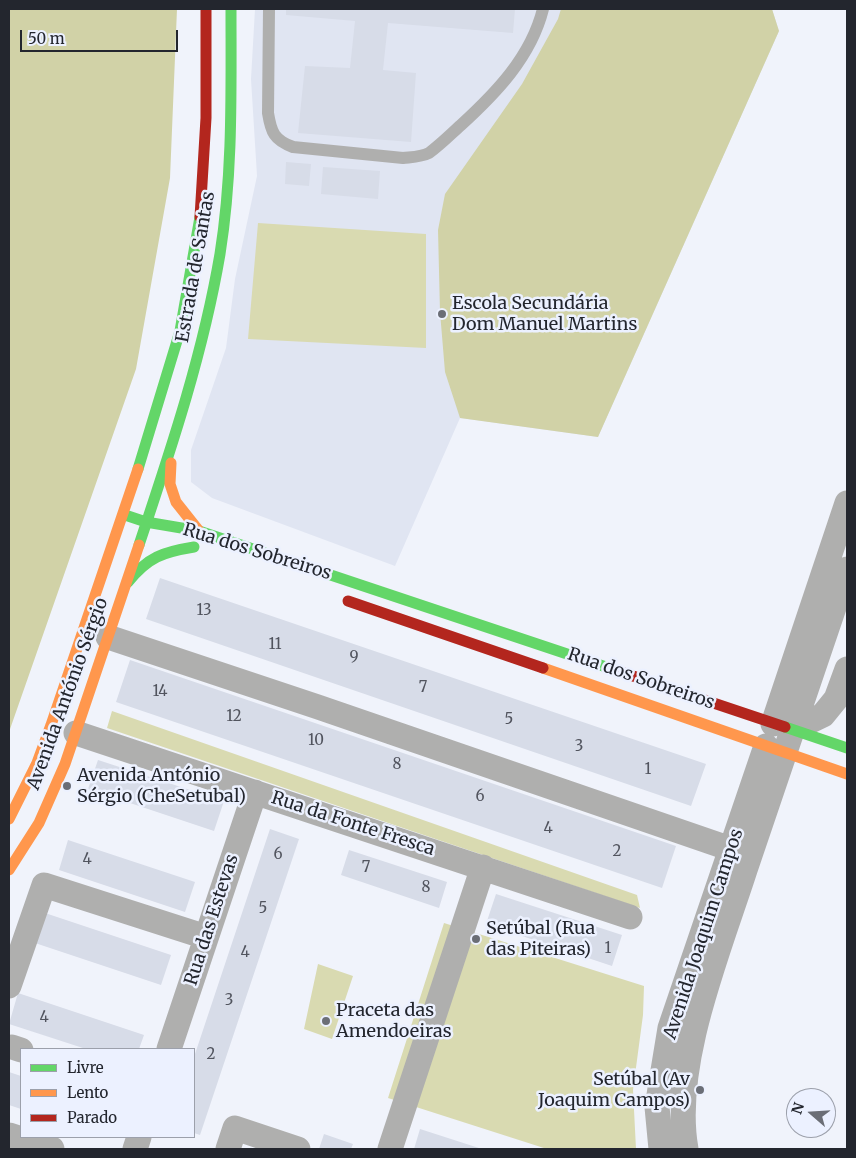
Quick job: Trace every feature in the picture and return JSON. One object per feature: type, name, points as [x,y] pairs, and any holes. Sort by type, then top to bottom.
[{"type":"main road","name":"Estrada de Santas","points":[[122,514],[151,430],[180,330],[199,228],[206,135],[206,9]]},
{"type":"main road","name":"Estrada de Santas","points":[[146,522],[194,374],[209,312],[220,252],[228,188],[231,124],[231,9]]},
{"type":"main road","points":[[172,446],[170,484],[176,502],[199,531]]},
{"type":"main road","points":[[122,514],[146,522]]},
{"type":"main road","name":"Avenida António Sérgio","points":[[9,819],[37,762],[122,514]]},
{"type":"main road","name":"Avenida António Sérgio","points":[[9,870],[39,823],[65,764],[146,522]]},
{"type":"main road","name":"Rua dos Sobreiros","points":[[146,522],[199,531],[779,738]]},
{"type":"main road","name":"Rua dos Sobreiros","points":[[125,587],[137,570],[149,560],[162,553],[198,549],[146,522]]},
{"type":"main road","name":"Rua dos Sobreiros","points":[[334,596],[779,738]]},
{"type":"main road","points":[[779,738],[847,748]]},
{"type":"main road","points":[[779,738],[847,774]]},
{"type":"street","points":[[779,738],[847,503]]},
{"type":"street","points":[[779,738],[847,569]]},
{"type":"street","points":[[108,637],[731,849]]},
{"type":"street","points":[[779,738],[823,716],[836,699],[847,669]]},
{"type":"street","name":"Rua da Fonte Fresca","points":[[76,732],[630,916]]},
{"type":"street","name":"Avenida Joaquim Campos","points":[[661,1149],[657,1108],[670,1028],[731,849],[779,738]]},
{"type":"street","name":"Avenida Joaquim Campos","points":[[686,1149],[682,1112],[686,1078],[698,1018],[779,738]]},
{"type":"street","name":"Rua das Estevas","points":[[169,1048],[255,792]]},
{"type":"street","points":[[390,1149],[483,867]]},
{"type":"street","points":[[9,986],[44,885],[206,936]]},
{"type":"street","points":[[228,1149],[234,1128],[298,1149]]},
{"type":"street","points":[[9,1135],[52,1149]]},
{"type":"lane","points":[[269,9],[268,113],[270,127],[274,135],[283,143],[294,147],[403,158],[428,154],[480,108],[518,65],[528,47],[543,9]]},
{"type":"shaded area","name":"Escola Secundária Dom Manuel Martins","points":[[255,9],[772,9],[779,31],[598,437],[460,418],[395,566],[212,498],[191,482],[191,450],[226,348],[235,279],[257,176],[251,79]]},
{"type":"green space","points":[[9,9],[177,9],[170,178],[136,369],[9,732]]},
{"type":"green space","points":[[561,9],[772,9],[779,31],[598,437],[460,418],[445,372],[440,312],[438,230],[445,194],[522,84],[558,19]]},
{"type":"green space","points":[[258,223],[426,234],[426,348],[248,339]]},
{"type":"green space","points":[[112,711],[637,895],[640,908],[107,728]]},
{"type":"green space","points":[[444,923],[644,986],[643,1015],[633,1090],[636,1149],[547,1149],[388,1098]]},
{"type":"green space","points":[[318,964],[353,976],[332,1039],[304,1029]]},
{"type":"building","points":[[286,9],[515,9],[513,33],[388,23],[383,70],[416,73],[411,142],[298,133],[305,66],[350,68],[355,21],[286,15]]},
{"type":"building","points":[[286,162],[311,164],[309,186],[285,184]]},
{"type":"building","points":[[323,167],[380,171],[378,199],[321,194]]},
{"type":"building","points":[[160,578],[706,764],[691,806],[146,619]]},
{"type":"building","points":[[130,660],[676,846],[662,888],[116,702]]},
{"type":"building","points":[[98,760],[224,801],[214,831],[88,789]]},
{"type":"building","points":[[270,829],[299,839],[200,1135],[195,1133],[195,1054]]},
{"type":"building","points":[[68,840],[195,882],[185,912],[59,870]]},
{"type":"building","points":[[349,850],[447,882],[439,908],[341,875]]},
{"type":"building","points":[[496,894],[622,935],[612,966],[486,924]]},
{"type":"building","points":[[45,913],[171,955],[161,985],[35,943]]},
{"type":"building","points":[[18,993],[144,1035],[139,1048],[83,1048],[9,1024]]},
{"type":"building","points":[[9,1072],[20,1076],[20,1109],[9,1105]]},
{"type":"building","points":[[420,1129],[482,1149],[414,1149]]},
{"type":"building","points":[[324,1134],[353,1144],[351,1149],[319,1149]]},
{"type":"traffic: fast","points":[[139,545],[195,365],[205,328],[220,254],[229,163],[231,9]]},
{"type":"traffic: fast","points":[[138,469],[180,331],[200,217]]},
{"type":"traffic: fast","points":[[128,516],[146,522],[199,531],[621,672]]},
{"type":"traffic: fast","points":[[128,582],[149,561],[173,551],[194,547]]},
{"type":"traffic: fast","points":[[785,727],[847,748]]},
{"type":"traffic: slow","points":[[171,463],[170,484],[176,502],[199,531]]},
{"type":"traffic: slow","points":[[9,819],[37,763],[138,469]]},
{"type":"traffic: slow","points":[[9,870],[39,823],[65,764],[139,545]]},
{"type":"traffic: slow","points":[[543,668],[847,774]]},
{"type":"traffic: jam","points":[[200,217],[206,118],[206,9]]},
{"type":"traffic: jam","points":[[348,601],[543,668]]},
{"type":"traffic: jam","points":[[621,672],[785,727]]},
{"type":"place","name":"Escola Secundária Dom Manuel Martins","points":[[442,314]]},
{"type":"place","name":"Avenida António Sérgio (CheSetubal)","points":[[67,786]]},
{"type":"place","name":"Setúbal (Rua das Piteiras)","points":[[476,939]]},
{"type":"place","name":"Praceta das Amendoeiras","points":[[326,1021]]},
{"type":"place","name":"Setúbal (Av Joaquim Campos)","points":[[700,1090]]}]
